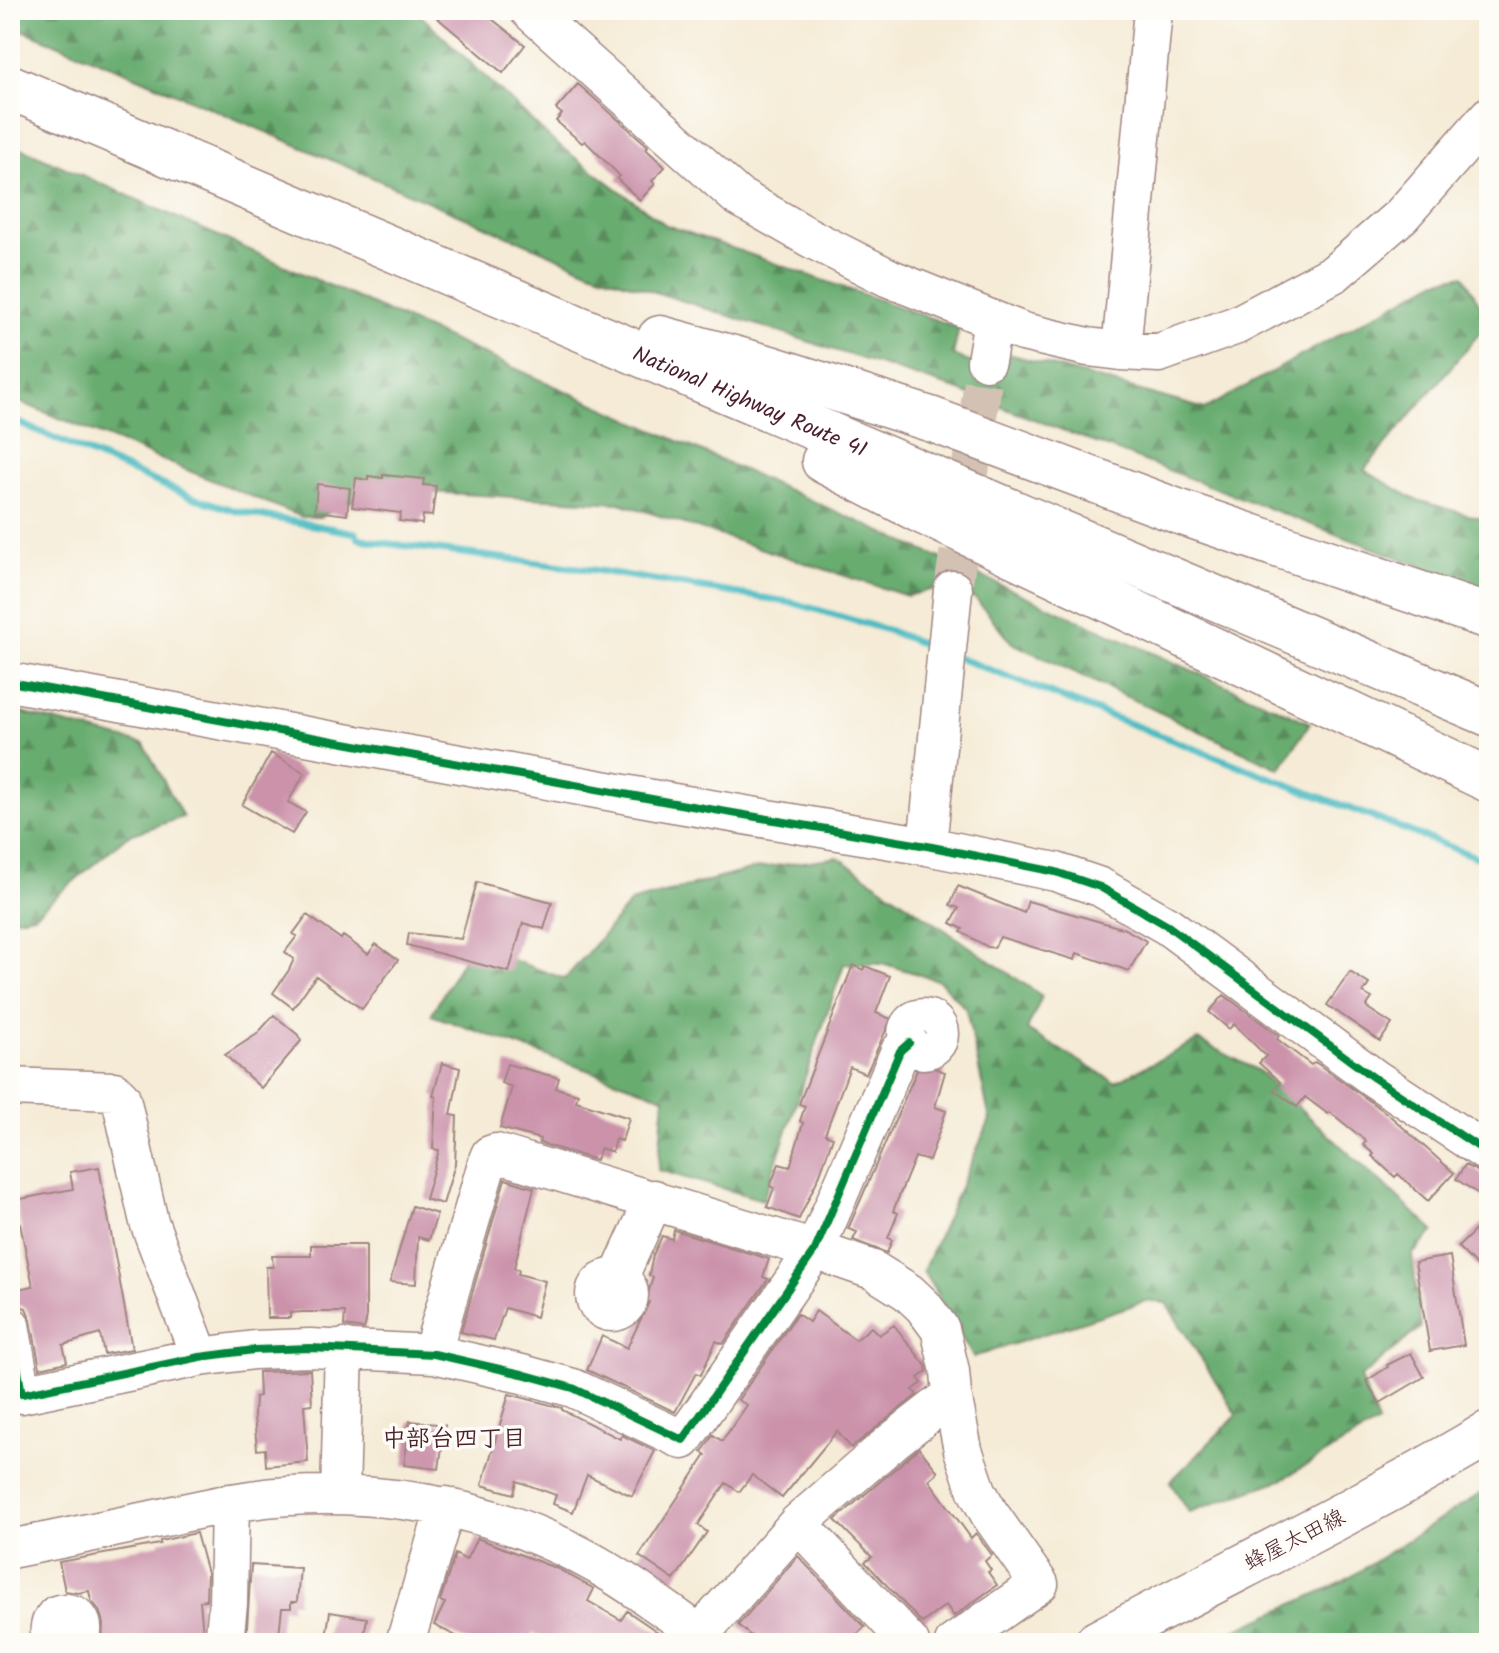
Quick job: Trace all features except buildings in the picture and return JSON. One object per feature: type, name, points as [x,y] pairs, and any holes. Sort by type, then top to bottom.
[{"type":"main road","name":"National Highway Route 41","points":[[10,87],[1489,714]]},
{"type":"main road","name":"National Highway Route 41","points":[[10,101],[761,415],[990,519],[1489,727]]},
{"type":"main road","points":[[223,176],[363,224],[572,309],[933,420],[1177,511],[1489,617]]},
{"type":"main road","points":[[761,415],[820,459],[919,510],[1489,780]]},
{"type":"main road","name":"蜂屋太田線","points":[[1097,1643],[1243,1564],[1378,1497],[1489,1433]]},
{"type":"street","points":[[1121,351],[1153,10]]},
{"type":"street","points":[[539,14],[737,196],[889,278],[1023,332],[1088,347],[1159,353],[1237,325],[1335,273],[1482,141]]},
{"type":"street","points":[[986,361],[993,320]]},
{"type":"street","points":[[927,846],[953,590]]},
{"type":"street","points":[[10,682],[927,846],[1056,872],[1100,887],[1168,926],[1374,1078],[1489,1154]]},
{"type":"street","points":[[10,1325],[22,1394],[200,1357],[254,1350],[344,1348],[434,1354],[573,1388],[683,1440],[815,1250],[900,1051],[909,1043]]},
{"type":"street","points":[[10,1087],[114,1091],[121,1098],[149,1222],[200,1357]]},
{"type":"street","points":[[434,1354],[490,1155],[496,1153],[815,1250],[886,1277],[923,1306],[940,1329],[963,1450],[977,1491],[1039,1584],[954,1643]]},
{"type":"street","points":[[618,1279],[654,1199]]},
{"type":"street","points":[[340,1495],[344,1348]]},
{"type":"street","points":[[10,1549],[230,1503],[288,1496],[401,1499],[446,1506],[498,1520],[565,1545],[613,1571],[704,1639],[798,1523],[952,1395]]},
{"type":"street","points":[[224,1643],[230,1503]]},
{"type":"street","points":[[405,1643],[446,1506]]},
{"type":"street","points":[[798,1523],[910,1643]]},
{"type":"street","points":[[56,1643],[51,1636],[50,1625],[56,1615],[67,1612],[77,1616],[83,1626],[77,1643]]},
{"type":"green space","points":[[10,10],[415,10],[553,141],[666,225],[959,328],[953,355],[1001,376],[1009,354],[1205,409],[1438,280],[1464,275],[1489,322],[1364,470],[1414,499],[1489,521],[1489,592],[946,386],[590,271],[10,25]]},
{"type":"green space","points":[[10,143],[1310,723],[1280,769],[1012,643],[976,599],[938,588],[907,596],[620,503],[374,489],[320,517],[302,517],[10,398]]},
{"type":"green space","points":[[10,710],[144,744],[183,817],[127,836],[34,915],[10,919]]},
{"type":"green space","points":[[838,857],[1042,996],[1027,1030],[1115,1082],[1198,1040],[1259,1071],[1434,1231],[1412,1255],[1421,1327],[1360,1378],[1378,1423],[1281,1480],[1189,1512],[1170,1482],[1237,1415],[1166,1303],[1146,1301],[973,1357],[923,1271],[990,1120],[966,1009],[940,981],[885,964],[844,964],[763,1200],[658,1170],[664,1097],[431,1015],[471,945],[565,979],[631,902],[753,869]]},
{"type":"green space","points":[[1489,1488],[1489,1643],[1205,1643],[1341,1583]]},
{"type":"waterway","points":[[10,419],[191,497],[236,511],[356,533],[358,538],[376,542],[594,570],[794,603],[887,630],[936,649]]},
{"type":"waterway","points":[[959,658],[1489,862]]},
{"type":"tunnel","points":[[953,590],[986,361]]},
{"type":"cycle path","points":[[10,682],[927,846],[1056,872],[1100,887],[1168,926],[1374,1078],[1489,1154]]},
{"type":"cycle path","points":[[10,1325],[22,1394],[200,1357],[254,1350],[310,1348],[434,1354],[573,1388],[683,1440],[815,1250],[900,1051],[909,1043]]},
{"type":"district","name":"中部台四丁目","points":[[454,1438]]}]
